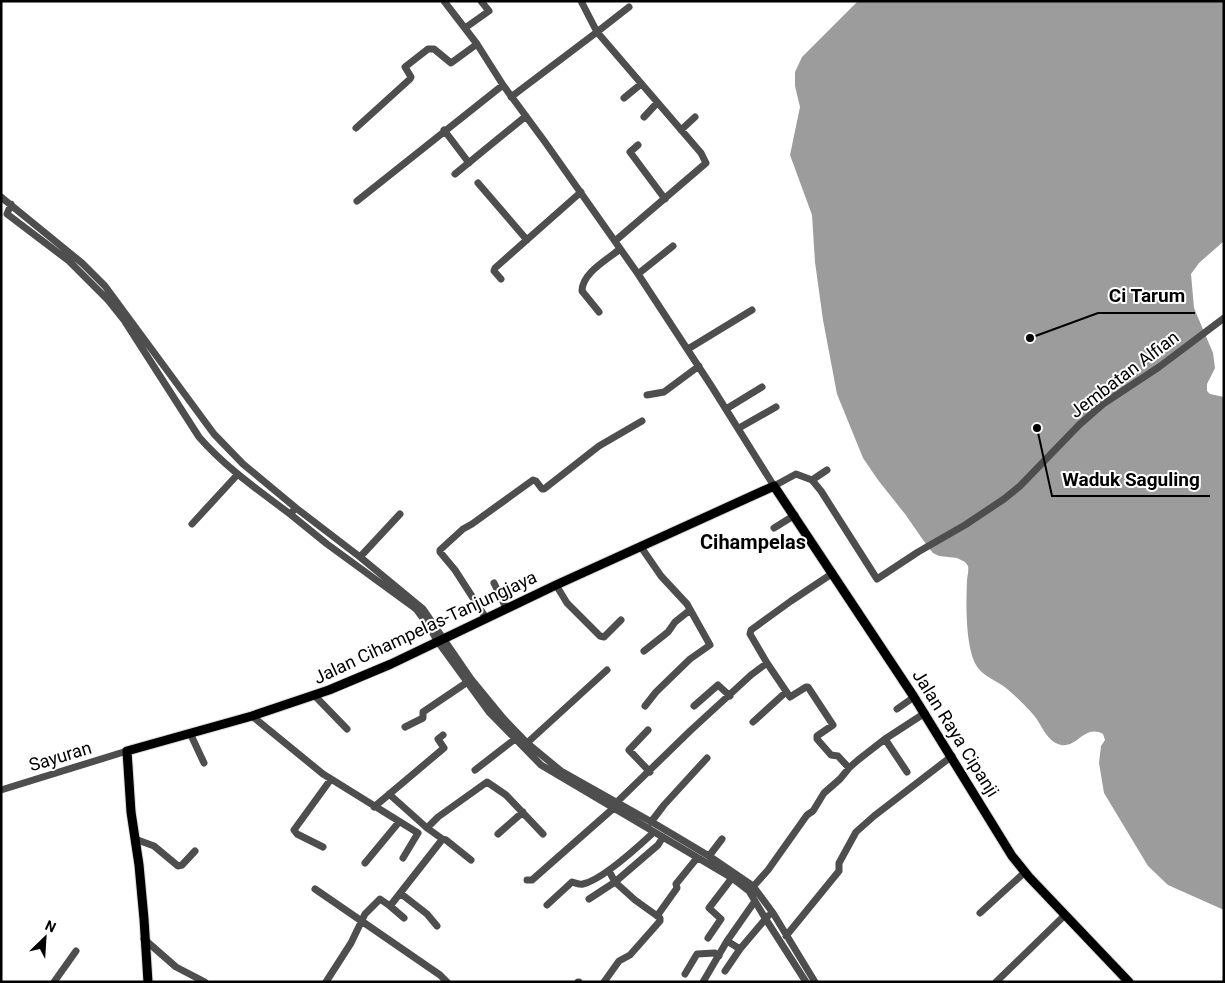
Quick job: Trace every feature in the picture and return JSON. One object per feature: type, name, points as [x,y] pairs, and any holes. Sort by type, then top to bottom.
[{"type":"main road","name":"Jalan Cihampelas-Tanjungjaya","points":[[127,751],[252,716],[315,696],[774,486]]},
{"type":"main road","name":"Jalan Raya Cipanji","points":[[774,486],[925,713],[1003,843],[1025,872],[1129,982]]},
{"type":"main road","points":[[127,751],[128,782],[136,839],[148,982]]},
{"type":"street","points":[[444,1],[477,44],[511,97],[638,274],[739,428],[774,486],[796,474],[812,480],[827,470]]},
{"type":"street","points":[[465,28],[489,11],[481,1]]},
{"type":"street","points":[[581,1],[596,32],[681,130],[706,163],[615,241]]},
{"type":"street","points":[[511,97],[629,7]]},
{"type":"street","points":[[356,128],[410,79],[410,75],[405,67],[428,49],[434,49],[451,63],[477,44]]},
{"type":"street","points":[[624,98],[641,84]]},
{"type":"street","points":[[357,201],[503,85]]},
{"type":"street","points":[[644,116],[658,103]]},
{"type":"street","points":[[455,174],[526,116]]},
{"type":"street","points":[[681,130],[695,117]]},
{"type":"street","points":[[444,130],[469,163]]},
{"type":"street","points":[[638,145],[630,152],[665,199]]},
{"type":"street","points":[[478,183],[527,240]]},
{"type":"street","points":[[501,280],[494,269],[581,192]]},
{"type":"street","points":[[1,197],[9,208],[82,263],[105,286],[214,434],[293,511]]},
{"type":"street","points":[[9,208],[11,217],[69,261],[108,300],[124,320],[199,437],[222,462],[293,511],[416,610],[471,679],[491,710],[527,743],[543,763]]},
{"type":"street","points":[[638,274],[673,246]]},
{"type":"street","points":[[599,312],[582,291],[582,284],[588,275],[620,249]]},
{"type":"street","points":[[688,349],[752,310]]},
{"type":"street","name":"Jembatan Alfian","points":[[812,480],[877,579],[1004,499],[1020,486],[1078,425],[1104,404],[1159,367],[1224,318]]},
{"type":"street","points":[[647,395],[664,392],[699,366]]},
{"type":"street","points":[[726,409],[762,387]]},
{"type":"street","points":[[739,428],[776,407]]},
{"type":"street","points":[[486,618],[456,570],[440,550],[466,527],[533,480],[536,480],[544,489],[599,446],[642,421]]},
{"type":"street","points":[[192,524],[238,474]]},
{"type":"street","points":[[360,557],[400,514]]},
{"type":"street","points":[[774,528],[795,515]]},
{"type":"street","points":[[338,546],[360,557],[423,609],[466,683],[514,739],[543,763],[709,856],[751,889],[773,913],[816,982]]},
{"type":"street","points":[[641,547],[661,576],[687,604],[710,645],[690,658],[656,692],[645,706]]},
{"type":"street","points":[[833,573],[791,600],[750,631],[750,634],[790,697],[808,687],[833,725],[817,736],[816,739],[831,755],[838,756],[849,768]]},
{"type":"street","points":[[494,583],[506,608]]},
{"type":"street","points":[[556,585],[567,603],[600,636],[604,637],[621,620]]},
{"type":"street","points":[[644,652],[690,610]]},
{"type":"street","points":[[527,880],[532,880],[562,855],[616,805],[690,731],[751,675],[767,663]]},
{"type":"street","points":[[527,743],[607,670]]},
{"type":"street","points":[[405,728],[423,718],[423,712],[466,683]]},
{"type":"street","points":[[694,706],[718,685],[730,696]]},
{"type":"street","points":[[753,722],[786,692]]},
{"type":"street","points":[[315,696],[347,729]]},
{"type":"street","points":[[897,709],[914,697]]},
{"type":"street","points":[[751,889],[763,877],[824,793],[849,768],[885,739],[925,713]]},
{"type":"street","points":[[252,716],[330,779],[418,834],[402,858]]},
{"type":"street","points":[[648,730],[629,750],[650,772]]},
{"type":"street","points":[[190,733],[204,763]]},
{"type":"street","points":[[374,807],[444,748],[438,739],[443,735]]},
{"type":"street","points":[[475,770],[514,739]]},
{"type":"street","points":[[885,739],[907,772]]},
{"type":"street","name":"Sayuran","points":[[1,790],[127,751]]},
{"type":"street","points":[[786,936],[839,870],[839,863],[856,832],[952,756]]},
{"type":"street","points":[[651,822],[707,758]]},
{"type":"street","points":[[323,847],[297,834],[294,830],[330,779]]},
{"type":"street","points":[[427,828],[438,817],[487,782],[500,790],[543,834]]},
{"type":"street","points":[[389,794],[427,828],[471,860]]},
{"type":"street","points":[[616,805],[654,832],[751,889],[755,901],[765,918],[806,982]]},
{"type":"street","points":[[498,834],[522,812]]},
{"type":"street","points":[[365,863],[399,822]]},
{"type":"street","points":[[547,905],[572,882],[579,885],[584,884],[609,871],[654,832]]},
{"type":"street","points":[[588,899],[615,882],[658,845],[664,837]]},
{"type":"street","points":[[136,839],[154,846],[178,866],[182,865],[195,851]]},
{"type":"street","points":[[390,906],[442,839]]},
{"type":"street","points":[[709,856],[722,839]]},
{"type":"street","points":[[657,916],[677,888],[676,884],[697,858]]},
{"type":"street","points":[[604,982],[619,962],[630,955],[660,922],[660,918],[635,900],[615,882],[609,871]]},
{"type":"street","points":[[980,913],[1025,872]]},
{"type":"street","points":[[708,938],[721,920],[721,917],[709,908],[732,878]]},
{"type":"street","points":[[315,890],[440,975],[447,982]]},
{"type":"street","points":[[400,893],[427,914],[437,926]]},
{"type":"street","points":[[326,982],[351,943],[365,914],[380,899],[404,918]]},
{"type":"street","points":[[703,982],[727,941],[755,901]]},
{"type":"street","points":[[726,971],[740,949],[765,918],[773,913]]},
{"type":"street","points":[[996,982],[1065,915]]},
{"type":"street","points":[[144,939],[176,966],[204,982]]},
{"type":"street","points":[[727,941],[740,949]]},
{"type":"street","points":[[54,982],[76,951]]},
{"type":"street","points":[[685,974],[697,954],[715,953],[719,956]]},
{"type":"shaded area","points":[[858,1],[1224,1],[1224,241],[1199,263],[1191,274],[1194,308],[1213,353],[1215,368],[1207,384],[1207,391],[1210,394],[1224,397],[1224,910],[1168,885],[1148,866],[1104,793],[1099,763],[1101,746],[1105,740],[1103,734],[1091,732],[1067,745],[1056,743],[1047,736],[1035,716],[1016,697],[978,668],[971,650],[967,626],[968,566],[957,558],[939,556],[928,547],[863,458],[837,394],[823,320],[815,262],[812,215],[790,155],[800,107],[795,86],[795,72],[802,57]]},
{"type":"place","name":"Ci Tarum","points":[[1030,338]]},
{"type":"place","name":"Waduk Saguling","points":[[1037,428]]},
{"type":"district","name":"Cihampelas","points":[[753,542]]}]
